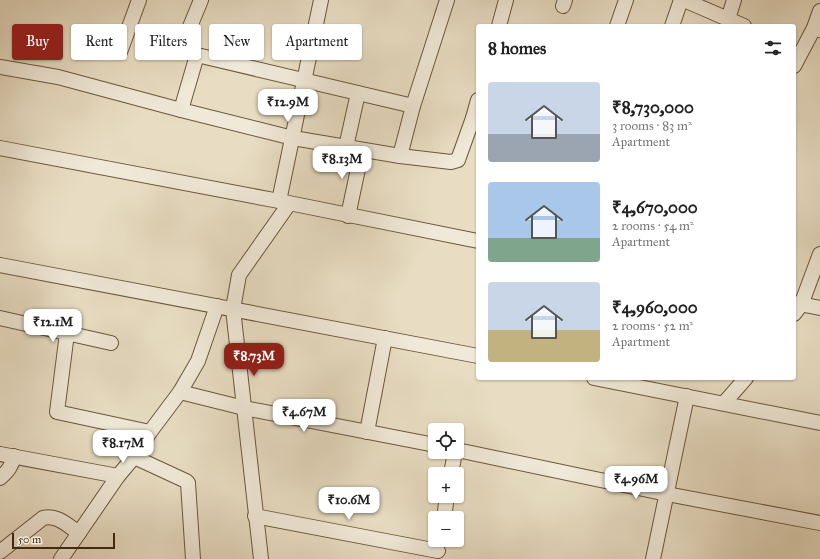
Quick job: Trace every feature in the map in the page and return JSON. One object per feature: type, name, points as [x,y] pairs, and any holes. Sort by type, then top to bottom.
[{"type":"street","points":[[127,33],[139,0]]},
{"type":"street","points":[[191,24],[201,0]]},
{"type":"street","points":[[260,559],[233,309],[239,275],[284,203],[293,138],[321,0]]},
{"type":"street","points":[[400,156],[413,106],[446,0]]},
{"type":"street","points":[[500,24],[506,0]]},
{"type":"street","points":[[618,24],[626,0]]},
{"type":"street","points":[[673,24],[681,0]]},
{"type":"street","points":[[684,0],[733,23],[734,0]]},
{"type":"street","points":[[798,50],[817,29],[820,11]]},
{"type":"street","points":[[201,56],[413,106]]},
{"type":"street","points":[[181,110],[196,60]]},
{"type":"street","points":[[0,67],[58,77],[293,138],[400,156],[451,162],[454,162],[459,157],[476,118]]},
{"type":"street","points":[[346,147],[358,94]]},
{"type":"street","points":[[0,148],[476,241]]},
{"type":"street","points":[[348,216],[362,150]]},
{"type":"street","points":[[820,254],[796,307],[820,308]]},
{"type":"street","points":[[0,265],[476,356]]},
{"type":"street","points":[[61,559],[118,476],[134,457],[150,432],[180,392],[198,361],[217,306]]},
{"type":"street","points":[[0,318],[111,342]]},
{"type":"street","points":[[67,333],[57,412],[150,432]]},
{"type":"street","points":[[367,432],[385,338]]},
{"type":"street","points":[[604,380],[820,423]]},
{"type":"street","points":[[724,403],[744,380]]},
{"type":"street","points":[[180,392],[244,408],[428,444]]},
{"type":"street","points":[[653,559],[687,396]]},
{"type":"street","points":[[464,451],[666,494],[820,523]]},
{"type":"street","points":[[0,454],[118,476]]},
{"type":"street","points":[[0,478],[12,465],[14,456]]},
{"type":"street","points":[[134,457],[188,483],[190,558]]},
{"type":"street","points":[[0,552],[43,518],[49,516],[55,517],[79,533]]},
{"type":"street","points":[[255,516],[438,550]]}]
